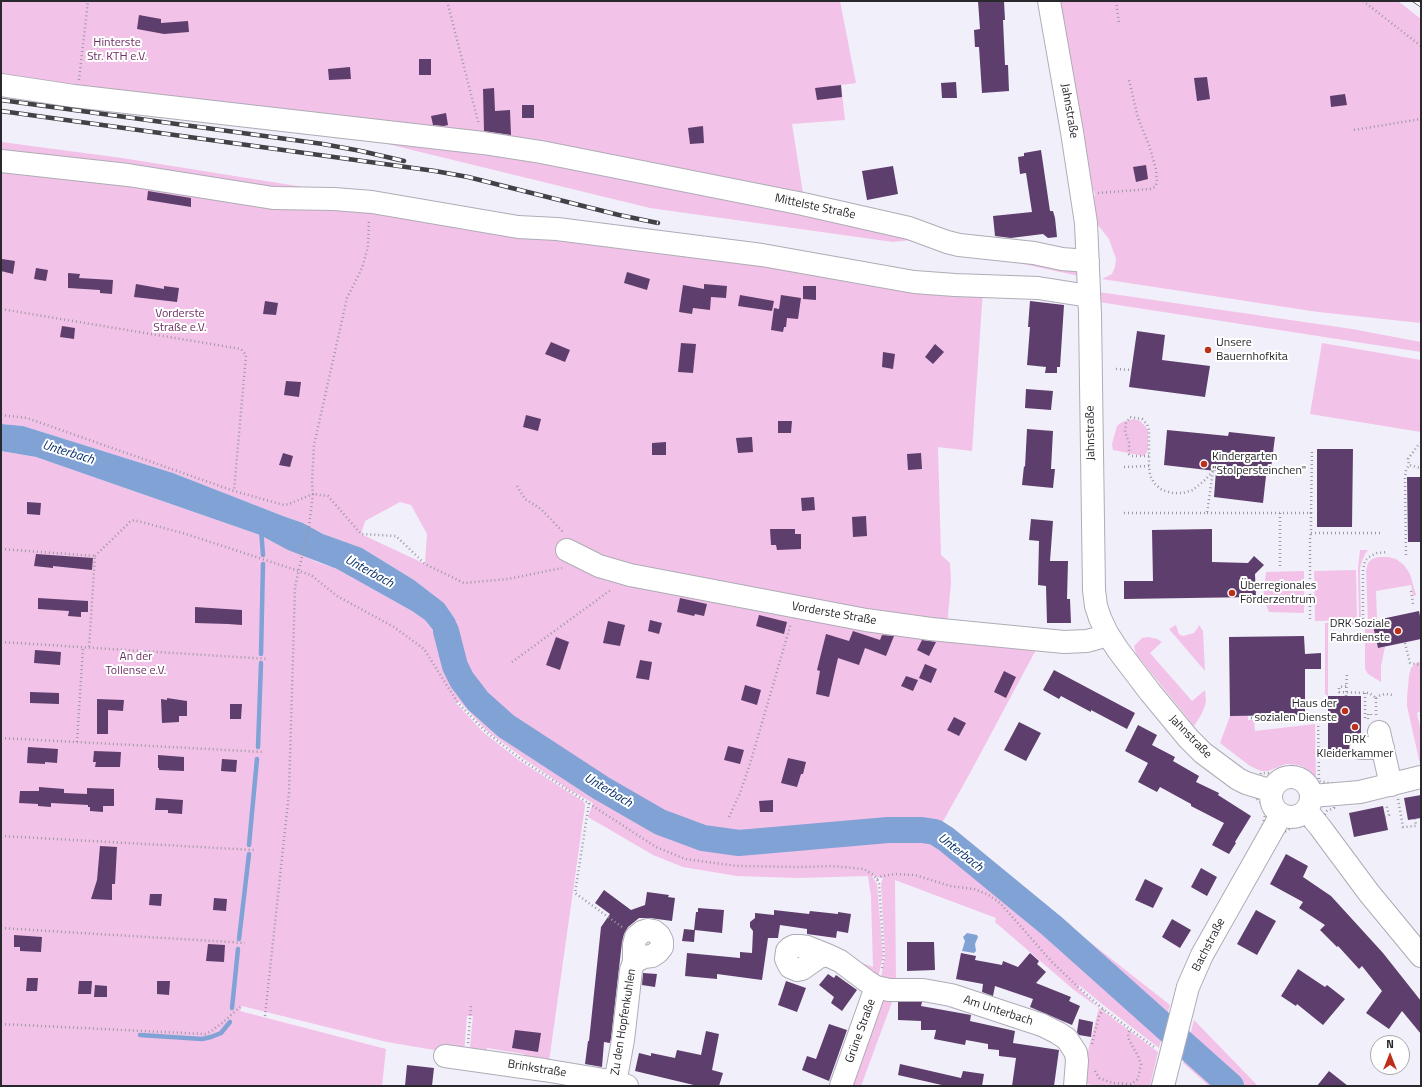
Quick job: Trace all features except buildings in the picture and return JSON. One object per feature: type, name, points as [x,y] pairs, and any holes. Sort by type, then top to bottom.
[{"type":"street","name":"Jahnstraße","points":[[1049,1],[1086,222],[1089,296],[1094,590],[1096,606],[1107,633],[1127,663],[1184,733],[1203,753],[1238,779],[1272,791]]},
{"type":"street","name":"Mittelste Straße","points":[[1,85],[74,96],[483,143],[540,152],[803,204],[909,228],[959,245],[1034,253],[1062,259],[1088,261]]},
{"type":"street","points":[[1,160],[128,175],[273,198],[334,199],[372,202],[511,226],[557,229],[762,255],[837,270],[914,282],[1038,288],[1089,296]]},
{"type":"street","name":"Vorderste Straße","points":[[566,542],[591,562],[599,566],[630,575],[866,620],[931,629],[1064,642],[1088,641],[1107,633]]},
{"type":"street","points":[[1361,748],[1377,734],[1393,784]]},
{"type":"street","points":[[1313,796],[1302,814],[1292,817],[1281,815],[1272,804],[1271,798],[1275,784],[1280,780],[1294,776],[1306,783],[1313,796],[1324,831],[1370,893],[1421,956]]},
{"type":"street","points":[[1313,796],[1360,792],[1421,777]]},
{"type":"street","name":"Bachstraße","points":[[1163,1086],[1188,987],[1202,955],[1281,815]]},
{"type":"street","name":"Zu den Hopfenkuhlen","points":[[621,1085],[622,1040],[631,970],[634,962],[634,945],[636,937]]},
{"type":"street","name":"Grüne Straße","points":[[827,955],[840,961],[876,987],[840,1086]]},
{"type":"street","name":"Am Unterbach","points":[[876,987],[889,990],[923,990],[951,995],[1042,1025],[1067,1039],[1076,1053],[1077,1061],[1075,1086]]},
{"type":"street","name":"Brinkstraße","points":[[456,1058],[544,1070],[621,1085]]},
{"type":"path","points":[[74,96],[77,91],[88,1]]},
{"type":"path","points":[[447,1],[483,143]]},
{"type":"path","points":[[1116,1],[1119,23]]},
{"type":"path","points":[[1363,1],[1421,46]]},
{"type":"path","points":[[1082,196],[1113,191],[1150,189],[1155,187],[1157,182],[1156,169],[1149,145],[1138,118],[1129,80]]},
{"type":"path","points":[[1354,130],[1421,119]]},
{"type":"path","points":[[266,1016],[289,793],[295,588],[309,526],[313,494],[312,483],[314,445],[347,298],[362,268],[368,247],[372,202]]},
{"type":"path","points":[[1,309],[241,349],[246,355],[234,491]]},
{"type":"path","points":[[1116,369],[1132,370]]},
{"type":"path","points":[[1,415],[27,418],[234,491],[284,505],[313,494],[328,496],[361,534],[396,536],[425,564],[464,583],[508,578],[591,562]]},
{"type":"path","points":[[1149,456],[1131,456],[1129,454],[1129,442],[1125,432],[1126,423],[1130,417],[1142,419],[1147,424],[1149,430],[1150,475],[1154,483],[1162,490],[1173,493],[1183,493],[1193,490],[1213,471],[1207,513]]},
{"type":"path","points":[[1406,555],[1405,477],[1406,470],[1409,465],[1408,459],[1421,443]]},
{"type":"path","points":[[1310,619],[1312,452]]},
{"type":"path","points":[[1409,465],[1421,468]]},
{"type":"path","points":[[1124,467],[1149,466]]},
{"type":"path","points":[[517,486],[525,499],[541,509],[566,542]]},
{"type":"path","points":[[1124,513],[1311,513]]},
{"type":"path","points":[[1280,513],[1280,568]]},
{"type":"path","points":[[89,648],[95,556],[130,522],[134,520],[186,534],[311,575],[337,596],[394,627],[424,649],[458,703],[485,731],[522,760],[656,847],[685,859],[737,866],[832,866],[864,869],[872,874],[877,879],[879,884],[884,956],[882,969],[876,987]]},
{"type":"path","points":[[1311,533],[1382,533]]},
{"type":"path","points":[[1,549],[95,556]]},
{"type":"path","points":[[1363,619],[1363,570],[1365,561],[1377,553],[1388,552]]},
{"type":"path","points":[[512,662],[630,575]]},
{"type":"path","points":[[1411,591],[1412,604]]},
{"type":"path","points":[[729,817],[740,793],[750,764],[795,607]]},
{"type":"path","points":[[1,642],[268,659]]},
{"type":"path","points":[[1405,643],[1410,663],[1421,665]]},
{"type":"path","points":[[77,742],[83,647]]},
{"type":"path","points":[[1346,694],[1347,672]]},
{"type":"path","points":[[1346,686],[1341,686],[1338,690],[1341,693],[1346,694],[1369,693],[1376,698],[1385,694],[1394,695]]},
{"type":"path","points":[[1365,693],[1363,699],[1365,723],[1368,723],[1368,714],[1371,714],[1377,734]]},
{"type":"path","points":[[1251,718],[1318,717],[1313,796]]},
{"type":"path","points":[[1,738],[264,752]]},
{"type":"path","points":[[1393,784],[1403,827],[1416,826],[1415,819]]},
{"type":"path","points":[[589,803],[575,893],[636,937]]},
{"type":"path","points":[[1,836],[254,850]]},
{"type":"path","points":[[877,879],[882,876],[896,874],[915,875],[950,886],[974,889],[987,894],[1000,903],[1052,962],[1103,1009],[1136,1035]]},
{"type":"path","points":[[1,928],[245,943]]},
{"type":"path","points":[[456,1058],[471,1006]]},
{"type":"path","points":[[1,1024],[205,1034],[210,1032],[240,1007]]},
{"type":"path","points":[[1092,1050],[1099,1016],[1103,1009]]},
{"type":"path","points":[[1094,1067],[1099,1078],[1104,1080],[1131,1084],[1138,1079],[1140,1064],[1138,1056],[1129,1040],[1128,1034],[1130,1029]]},
{"type":"green space","name":"Hinterste Str. KTH e.V.","points":[[1,1],[840,1],[856,83],[841,85],[845,120],[792,124],[804,199],[1077,267],[1079,276],[911,240],[893,242],[650,208],[367,139],[1,87]]},
{"type":"green space","points":[[1054,1],[1398,1],[1421,19],[1421,323],[1318,312],[1102,279],[1112,274],[1116,259],[1109,239],[1093,219],[1093,197],[1095,196],[1094,191],[1089,191]]},
{"type":"green space","points":[[1,142],[122,158],[347,194],[983,290],[972,451],[938,447],[941,555],[950,563],[951,583],[947,625],[1038,646],[941,825],[1170,1005],[1159,1048],[1079,985],[1077,987],[1099,1008],[1074,990],[995,922],[996,918],[895,880],[896,984],[880,982],[885,957],[881,884],[883,878],[872,876],[877,884],[883,957],[877,981],[847,957],[873,967],[871,897],[868,876],[798,878],[737,876],[683,867],[653,855],[588,817],[593,803],[568,789],[486,730],[459,701],[456,703],[483,732],[520,761],[584,802],[585,806],[549,1061],[524,1058],[524,1054],[487,1048],[486,1052],[472,1053],[470,1047],[473,1016],[467,1016],[464,1053],[446,1052],[387,1042],[242,1006],[240,1011],[386,1049],[382,1086],[1,1086],[1,451],[36,457],[260,535],[317,562],[337,569],[412,611],[425,620],[433,630],[455,666],[460,654],[461,638],[455,619],[444,603],[414,580],[362,548],[323,534],[303,523],[173,473],[23,426],[1,424]],"holes":[[[400,502],[411,505],[427,534],[425,564],[361,534],[365,521]]]},
{"type":"green space","points":[[1099,292],[1352,329],[1421,342],[1421,352],[1099,302]]},
{"type":"green space","points":[[1322,343],[1421,360],[1421,432],[1310,414]]},
{"type":"green space","points":[[1134,419],[1140,421],[1148,430],[1148,450],[1144,456],[1113,450],[1112,444],[1117,426],[1122,422]]},
{"type":"green space","points":[[1360,550],[1368,550],[1360,568],[1361,622],[1368,622],[1366,571],[1368,563],[1372,559],[1378,557],[1388,557],[1396,559],[1404,565],[1410,574],[1416,595],[1413,596],[1411,585],[1376,591],[1377,620],[1372,621],[1378,648],[1385,647],[1381,666],[1381,682],[1368,674],[1365,669],[1365,625],[1328,625],[1328,696],[1325,694],[1325,623],[1359,622],[1358,568]]},
{"type":"green space","points":[[1356,570],[1357,620],[1315,621],[1314,571]]},
{"type":"green space","points":[[1304,571],[1304,613],[1269,612],[1263,597],[1266,572]]},
{"type":"green space","points":[[1176,625],[1179,634],[1183,636],[1194,633],[1199,625],[1203,631],[1205,671],[1169,629]]},
{"type":"green space","points":[[1148,637],[1162,642],[1150,653],[1192,701],[1205,690],[1205,706],[1194,726],[1136,654],[1134,646],[1142,638]]},
{"type":"green space","points":[[1421,661],[1421,711],[1417,713],[1421,732],[1420,764],[1407,706],[1407,698],[1411,668],[1416,663]]},
{"type":"green space","points":[[1230,716],[1248,716],[1248,720],[1254,720],[1255,731],[1315,724],[1316,777],[1304,767],[1298,765],[1286,764],[1268,771],[1261,771],[1250,766],[1220,743]]},
{"type":"green space","points":[[895,994],[861,1086],[847,1086],[877,1002]]},
{"type":"green space","points":[[1099,1008],[1158,1052],[1150,1086],[1098,1086],[1082,1083]]},
{"type":"green space","points":[[1194,1020],[1258,1086],[1209,1086],[1183,1063]]},
{"type":"water","points":[[1,424],[23,426],[173,473],[303,523],[323,534],[362,548],[414,580],[444,603],[455,619],[461,638],[460,654],[455,666],[446,658],[433,630],[425,620],[412,611],[337,569],[288,550],[260,535],[36,457],[1,451]]},
{"type":"water","points":[[967,933],[977,935],[978,937],[975,944],[976,951],[974,953],[962,951],[965,941],[963,937]]},
{"type":"waterway","points":[[261,529],[263,555]]},
{"type":"waterway","points":[[261,654],[263,564]]},
{"type":"waterway","name":"Unterbach","points":[[446,631],[455,666],[462,680],[478,701],[506,726],[601,788],[660,822],[703,838],[739,843],[888,830],[922,830],[935,832],[946,839],[1052,926],[1231,1086]]},
{"type":"waterway","points":[[258,747],[261,663]]},
{"type":"waterway","points":[[249,845],[257,759]]},
{"type":"waterway","points":[[239,939],[249,854]]},
{"type":"waterway","points":[[232,1008],[238,949]]},
{"type":"waterway","points":[[140,1035],[202,1039],[221,1033],[230,1022]]},
{"type":"railway","points":[[1415,1],[1421,5]]},
{"type":"railway","points":[[1,100],[323,144],[404,161]]},
{"type":"railway","points":[[1,111],[435,171],[468,177],[619,215],[658,223]]},
{"type":"place","name":"Unsere Bauernhofkita","points":[[1208,350]]},
{"type":"place","name":"Kindergarten \"Stolpersteinchen\"","points":[[1204,464]]},
{"type":"place","name":"Überregionales Förderzentrum","points":[[1232,593]]},
{"type":"place","name":"DRK Soziale Fahrdienste","points":[[1398,631]]},
{"type":"place","name":"Haus der sozialen Dienste","points":[[1345,711]]},
{"type":"place","name":"DRK Kleiderkammer","points":[[1355,727]]},
{"type":"park label","name":"Vorderste Straße e.V.","points":[[180,321]]},
{"type":"park label","name":"An der Tollense e.V.","points":[[136,664]]}]
